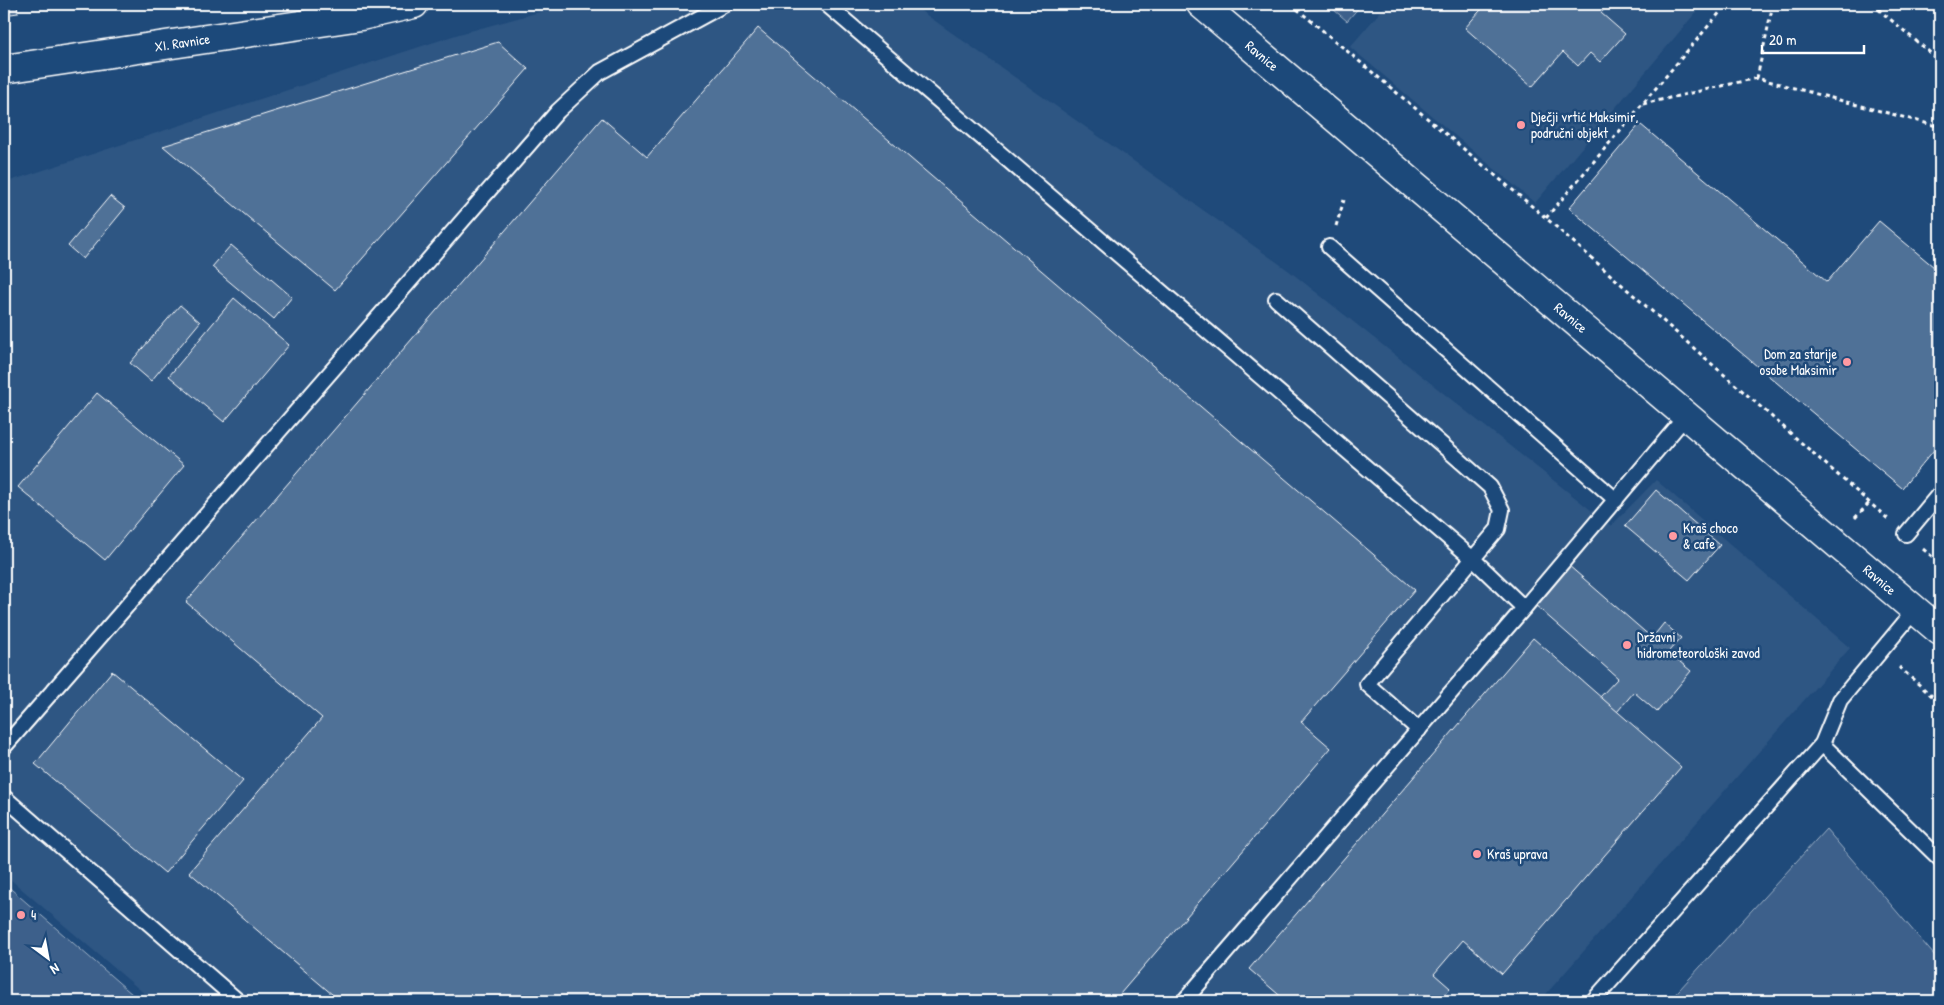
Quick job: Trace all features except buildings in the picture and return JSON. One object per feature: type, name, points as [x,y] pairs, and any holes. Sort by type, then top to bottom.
[{"type":"street","name":"XI. Ravnice","points":[[4,69],[361,16],[414,4]]},
{"type":"street","name":"Ravnice","points":[[1201,4],[1940,630]]},
{"type":"lane","points":[[4,747],[558,111],[600,72],[724,4]]},
{"type":"lane","points":[[826,4],[1473,559],[1524,608]]},
{"type":"lane","points":[[1329,247],[1616,500]]},
{"type":"lane","points":[[1276,299],[1490,487],[1502,510],[1498,529],[1367,684],[1419,730]]},
{"type":"lane","points":[[1184,1001],[1524,608],[1686,416]]},
{"type":"lane","points":[[1906,534],[1940,493]]},
{"type":"lane","points":[[1593,1001],[1822,744],[1840,700],[1915,610]]},
{"type":"lane","points":[[1822,744],[1940,859]]},
{"type":"lane","points":[[4,796],[238,1001]]},
{"type":"path","points":[[1290,4],[1546,218],[1870,502],[1852,522]]},
{"type":"path","points":[[1546,218],[1727,4]]},
{"type":"path","points":[[1757,78],[1773,4]]},
{"type":"path","points":[[1872,4],[1940,61]]},
{"type":"path","points":[[1643,104],[1757,78],[1940,127]]},
{"type":"path","points":[[1880,650],[1940,702]]},
{"type":"shaded area","points":[[569,4],[911,4],[1288,270],[1611,526],[1656,480],[1850,648],[1540,1001],[153,1001],[4,874],[4,183],[459,34]]},
{"type":"shaded area","points":[[1327,4],[1362,4],[1347,21]]},
{"type":"shaded area","name":"Dječji vrtić Maksimir, područni objekt","points":[[1387,4],[1703,4],[1535,203],[1350,47]]},
{"type":"shaded area","points":[[1826,829],[1940,962],[1940,1001],[1669,1001]]},
{"type":"shaded area","points":[[4,883],[12,890],[140,1001],[4,1001]]},
{"type":"place","name":"Dječji vrtić Maksimir, područni objekt","points":[[1521,125]]},
{"type":"place","name":"Dom za starije osobe Maksimir","points":[[1847,362]]},
{"type":"place","name":"Kraš choco & cafe","points":[[1673,536]]},
{"type":"place","name":"Državni hidrometeorološki zavod","points":[[1627,645]]},
{"type":"place","name":"Kraš uprava","points":[[1477,854]]},
{"type":"place","name":"4","points":[[21,915]]}]
